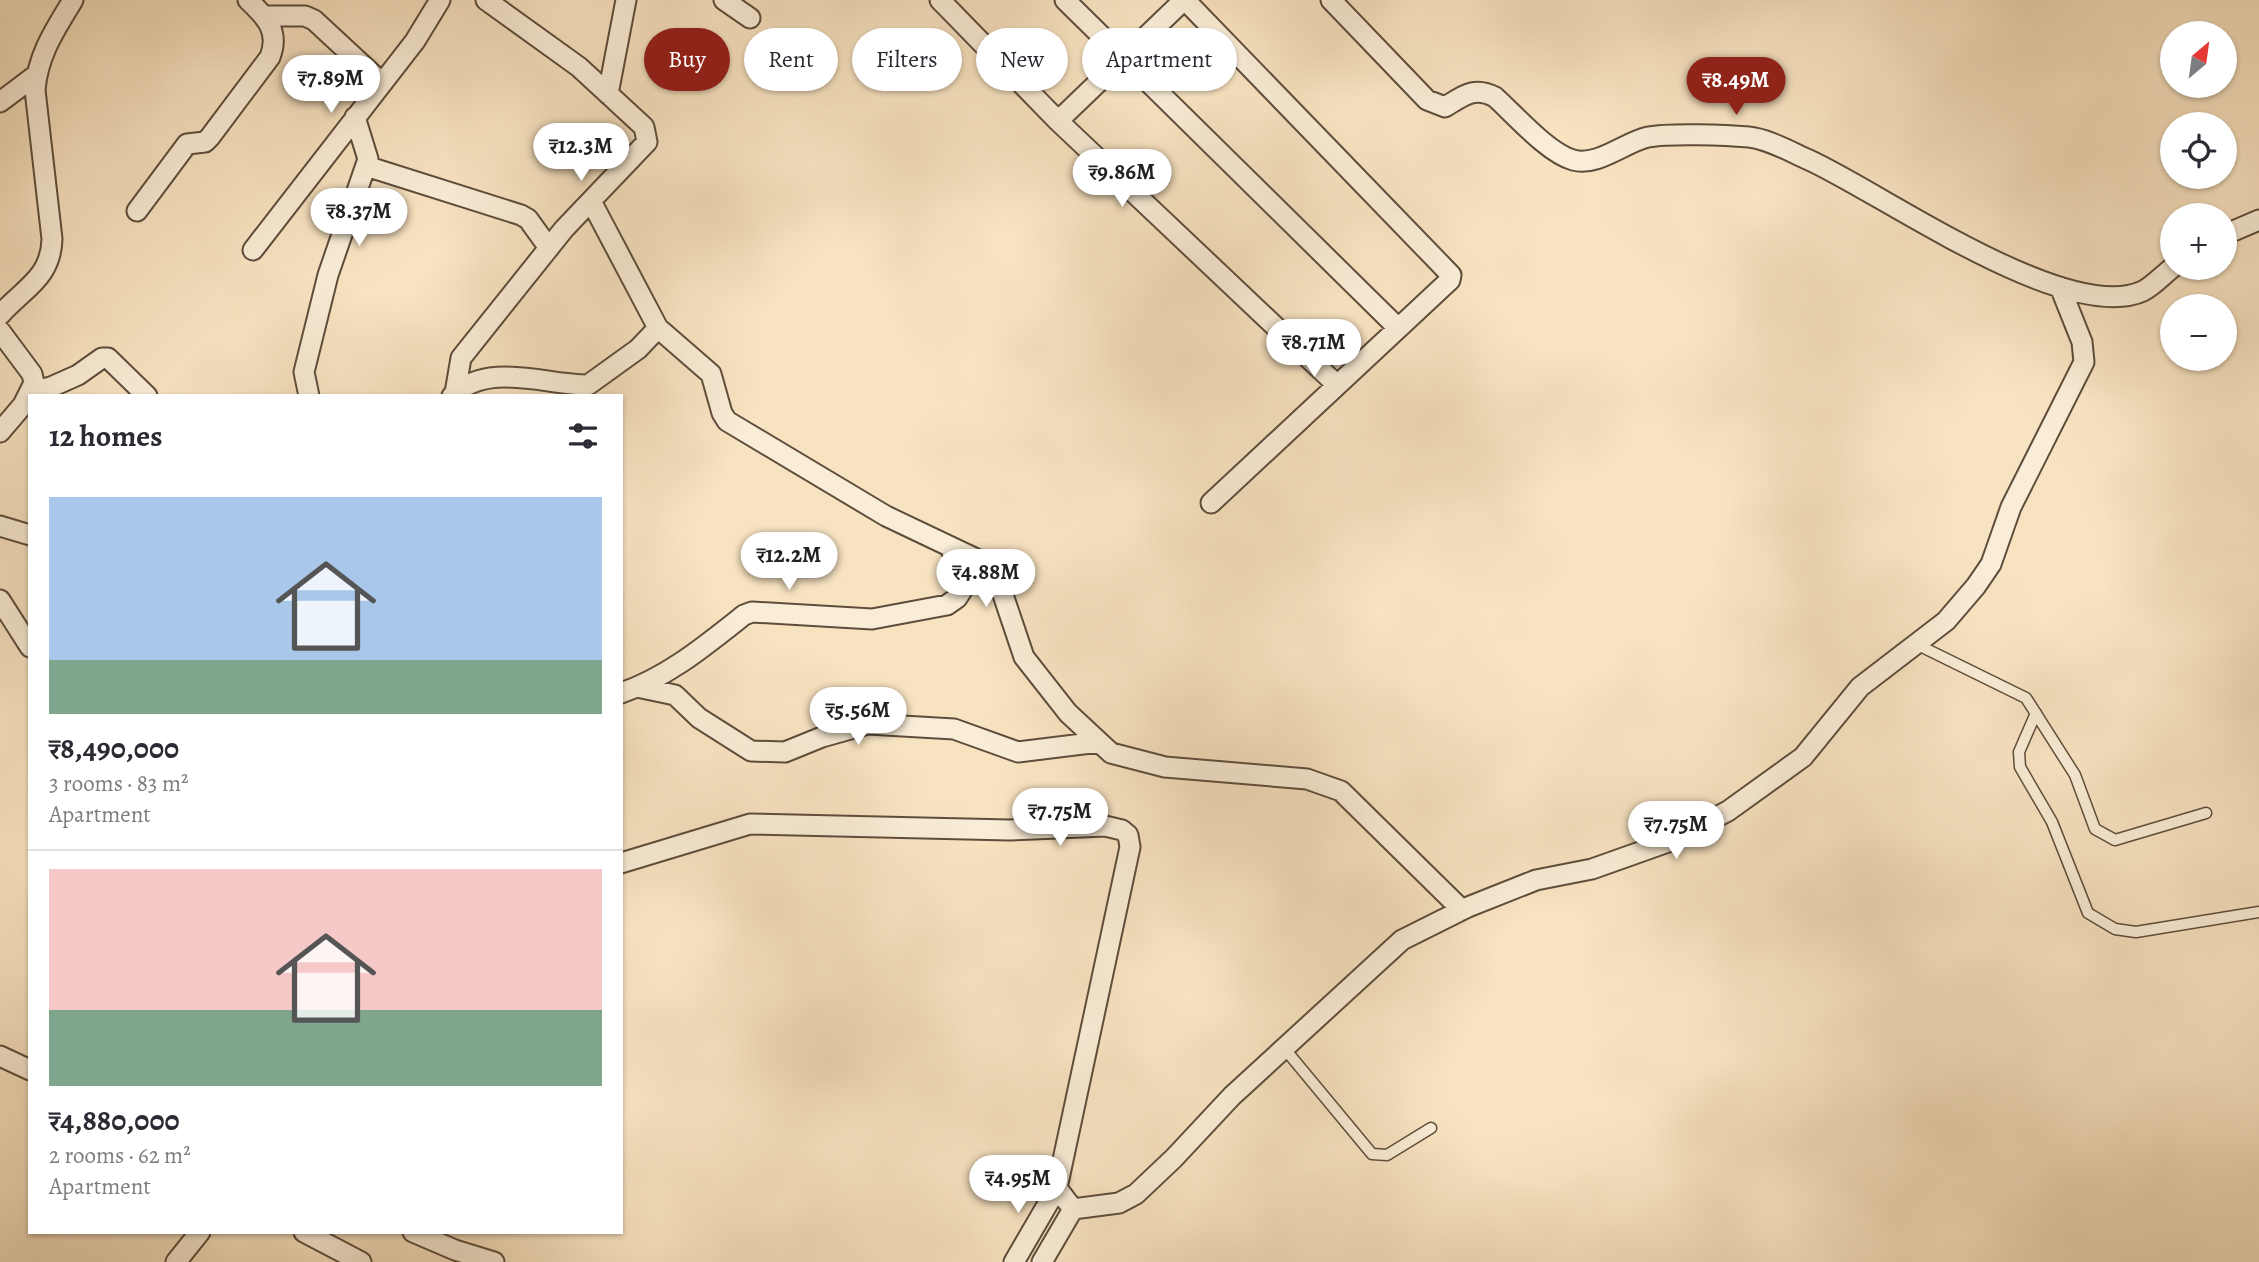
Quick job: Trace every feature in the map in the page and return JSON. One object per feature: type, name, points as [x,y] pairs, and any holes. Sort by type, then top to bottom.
[{"type":"street","points":[[0,315],[43,273],[52,257],[35,90],[36,75],[45,46],[73,0]]},
{"type":"street","points":[[137,211],[187,144],[205,142],[210,137],[270,57],[275,45],[272,27],[248,0]]},
{"type":"street","points":[[253,250],[415,41],[440,0]]},
{"type":"street","points":[[608,94],[626,0]]},
{"type":"street","points":[[724,0],[750,18]]},
{"type":"street","points":[[940,0],[1058,121],[1337,385]]},
{"type":"street","points":[[1065,0],[1093,28]]},
{"type":"street","points":[[1154,28],[1184,0],[1449,269],[1450,280],[1211,503]]},
{"type":"street","points":[[1331,0],[1427,100],[1445,107],[1471,91],[1485,91],[1496,97],[1548,144],[1575,161],[1590,161],[1648,137],[1751,137],[1810,160],[1927,227],[2029,276],[2060,287],[2123,295],[2143,291],[2160,278]]},
{"type":"street","points":[[453,394],[461,358],[549,248],[647,142],[644,127],[579,67],[495,3]]},
{"type":"street","points":[[265,16],[305,16],[314,20],[382,83]]},
{"type":"street","points":[[0,102],[36,75]]},
{"type":"street","points":[[1058,121],[1088,91]]},
{"type":"street","points":[[1156,91],[1398,328]]},
{"type":"street","points":[[308,394],[304,381],[328,275],[366,166],[366,151],[355,117]]},
{"type":"street","points":[[366,166],[521,215],[528,219],[549,248]]},
{"type":"street","points":[[591,201],[658,328],[707,368],[722,414],[727,421],[886,516],[995,571],[1024,657],[1068,713],[1099,743],[1115,755],[1156,765],[1307,779],[1341,791],[1462,910]]},
{"type":"street","points":[[2237,229],[2259,220]]},
{"type":"street","points":[[1073,1209],[1119,1203],[1136,1194],[1284,1048],[1402,940],[1462,910],[1536,880],[1592,869],[1668,842],[1728,811],[1803,757],[1860,687],[1946,621],[1991,564],[2011,507],[2084,362],[2082,342],[2060,287]]},
{"type":"street","points":[[453,394],[478,381],[516,376],[588,385],[638,349],[658,328]]},
{"type":"street","points":[[0,331],[32,374],[33,391]]},
{"type":"street","points":[[31,394],[51,387],[102,358],[108,358],[145,394]]},
{"type":"street","points":[[0,432],[28,397]]},
{"type":"street","points":[[0,526],[28,534]]},
{"type":"street","points":[[629,690],[694,655],[744,615],[752,612],[872,619],[947,605],[957,598],[968,581],[950,548]]},
{"type":"street","points":[[0,600],[28,644]]},
{"type":"street","points":[[629,690],[675,695],[699,718],[751,751],[785,752],[822,737],[868,724],[954,729],[1018,752],[1099,743]]},
{"type":"street","points":[[623,862],[750,824],[1009,830],[1105,826],[1122,830],[1128,835],[1130,847],[1057,1188],[1014,1262]]},
{"type":"street","points":[[0,1056],[28,1069]]},
{"type":"street","points":[[1057,1188],[1073,1209]]},
{"type":"street","points":[[1042,1262],[1073,1209]]},
{"type":"street","points":[[176,1262],[198,1234]]},
{"type":"street","points":[[307,1234],[335,1256],[361,1262]]},
{"type":"street","points":[[419,1234],[455,1250],[494,1262]]},
{"type":"lane","points":[[1916,645],[2026,698],[2075,775],[2095,829],[2106,838],[2115,840],[2206,813]]},
{"type":"lane","points":[[2036,713],[2019,752],[2020,767],[2052,822],[2088,913],[2115,929],[2136,932],[2259,912]]},
{"type":"lane","points":[[1284,1048],[1372,1154],[1387,1155],[1431,1128]]}]
